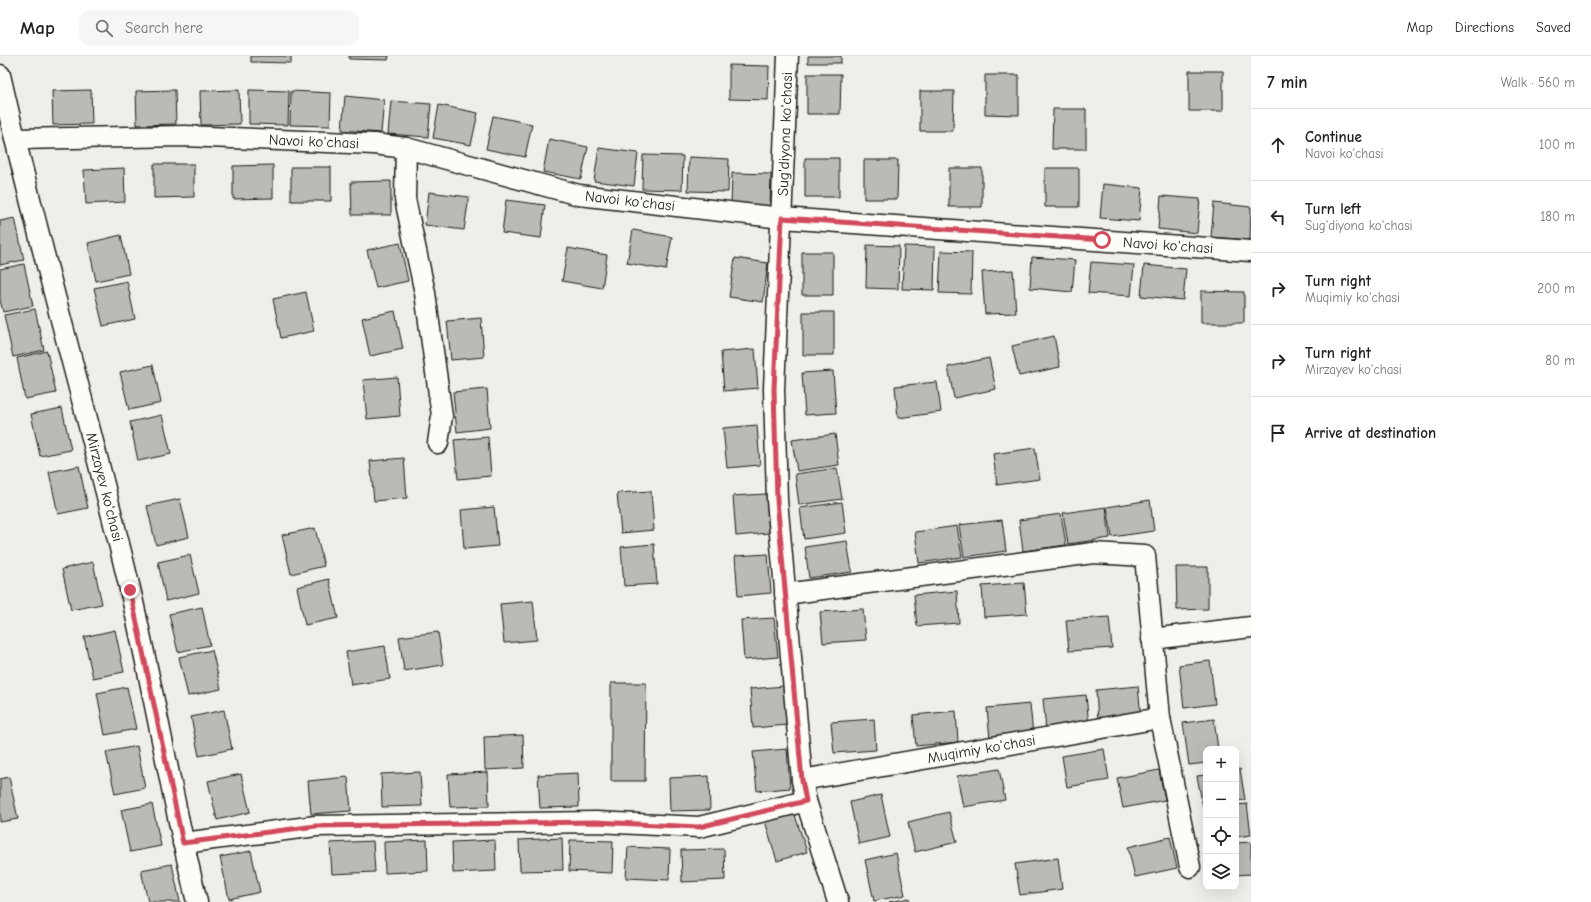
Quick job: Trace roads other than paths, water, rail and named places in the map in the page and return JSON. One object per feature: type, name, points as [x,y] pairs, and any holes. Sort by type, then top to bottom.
[{"type":"street","name":"Sug'diyona ko'chasi","points":[[788,56],[774,389],[777,500],[802,780],[806,801],[838,902]]},
{"type":"street","name":"Mirzayev ko'chasi","points":[[0,75],[15,140],[67,337],[130,590],[183,843],[197,902]]},
{"type":"street","name":"Navoi ko'chasi","points":[[15,140],[185,136],[374,144],[406,148],[579,195],[782,218],[1251,251]]},
{"type":"street","points":[[406,148],[405,199],[425,293],[442,416],[438,443]]},
{"type":"street","points":[[785,594],[1093,553],[1145,556],[1160,718],[1190,867]]},
{"type":"street","points":[[1152,640],[1251,628]]},
{"type":"street","name":"Muqimiy ko'chasi","points":[[802,780],[1160,718]]},
{"type":"street","points":[[183,843],[316,826],[596,822],[699,827],[806,801]]}]
